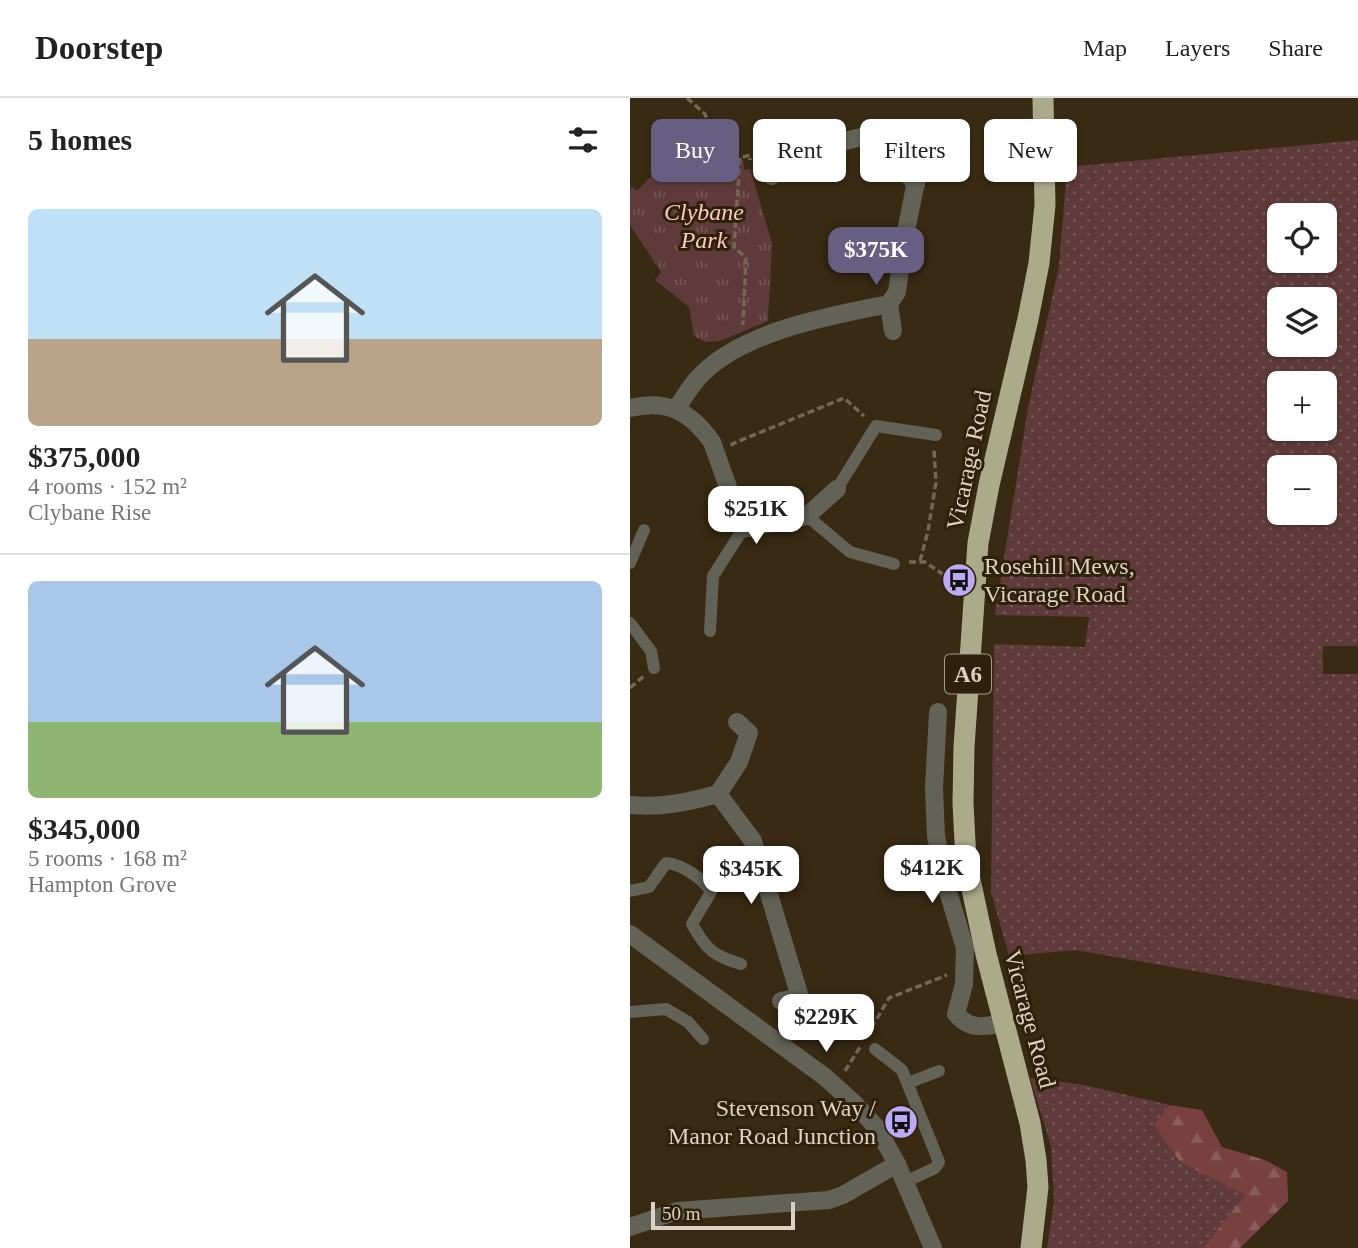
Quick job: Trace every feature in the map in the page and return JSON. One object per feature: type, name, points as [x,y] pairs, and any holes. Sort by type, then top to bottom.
[{"type":"highway","name":"Vicarage Road","points":[[1031,1248],[1038,1186],[1036,1160],[1030,1124],[1003,1024],[966,861],[963,803],[964,747],[978,543],[1039,263],[1045,205],[1043,98]]},
{"type":"street","points":[[894,331],[889,304],[897,292],[917,182]]},
{"type":"street","points":[[676,410],[697,379],[717,360],[747,343],[818,318],[889,304]]},
{"type":"street","points":[[630,408],[663,404],[676,410],[704,431],[712,442],[743,529],[807,516],[837,489]]},
{"type":"street","points":[[938,712],[934,788],[936,836],[946,885],[965,948],[964,984],[956,1014],[964,1023],[977,1027],[1003,1024]]},
{"type":"street","points":[[630,805],[674,805],[718,794],[739,762],[749,730]]},
{"type":"street","points":[[935,746],[964,747]]},
{"type":"street","points":[[718,794],[753,841],[800,1005],[781,1000]]},
{"type":"street","points":[[630,934],[836,1086],[877,1128],[897,1164],[933,1248]]},
{"type":"street","points":[[630,1227],[677,1211],[829,1200],[843,1195],[897,1164]]},
{"type":"lane","points":[[837,489],[876,426],[936,435]]},
{"type":"lane","points":[[807,516],[850,552],[894,564]]},
{"type":"lane","points":[[710,631],[713,576],[743,529]]},
{"type":"lane","points":[[630,563],[644,530]]},
{"type":"lane","points":[[630,623],[651,652],[654,668]]},
{"type":"lane","points":[[630,891],[649,887],[666,863],[676,863],[707,885],[711,892],[692,924],[704,945],[715,955],[741,964]]},
{"type":"lane","points":[[630,1012],[666,1009],[688,1022],[703,1040]]},
{"type":"lane","points":[[875,1049],[902,1070],[939,1162],[935,1168],[905,1182]]},
{"type":"lane","points":[[908,1083],[939,1071]]},
{"type":"path","points":[[687,98],[705,114],[722,160],[730,161],[750,155],[750,163],[753,164]]},
{"type":"path","points":[[740,158],[734,247],[746,258],[743,331],[747,343]]},
{"type":"path","points":[[723,472],[736,468],[732,444],[844,398],[876,426]]},
{"type":"path","points":[[920,561],[936,482],[936,435]]},
{"type":"path","points":[[894,564],[925,562],[962,587]]},
{"type":"path","points":[[845,1071],[890,998],[965,967]]},
{"type":"green space","points":[[1358,140],[1358,646],[1323,646],[1323,674],[1358,674],[1358,1000],[1076,950],[1009,956],[991,892],[994,644],[1085,647],[1089,617],[995,615],[1028,408],[1059,266],[1066,182],[1077,182],[1077,166]]},
{"type":"green space","name":"Clybane Park","points":[[743,160],[744,170],[750,169],[772,243],[768,321],[720,341],[705,342],[694,336],[689,307],[655,280],[661,272],[630,225],[630,190],[632,187],[637,191],[651,176],[651,182],[739,182],[739,162]]},
{"type":"green space","points":[[1030,1078],[1084,1085],[1170,1105],[1154,1125],[1180,1162],[1245,1195],[1203,1248],[1047,1248],[1054,1202],[1051,1146]]},
{"type":"green space","points":[[1170,1105],[1202,1110],[1222,1147],[1265,1160],[1287,1172],[1288,1201],[1240,1248],[1203,1248],[1245,1195],[1180,1162],[1154,1125]]},
{"type":"place","name":"Rosehill Mews, Vicarage Road","points":[[959,580]]},
{"type":"place","name":"Stevenson Way / Manor Road Junction","points":[[901,1122]]}]
